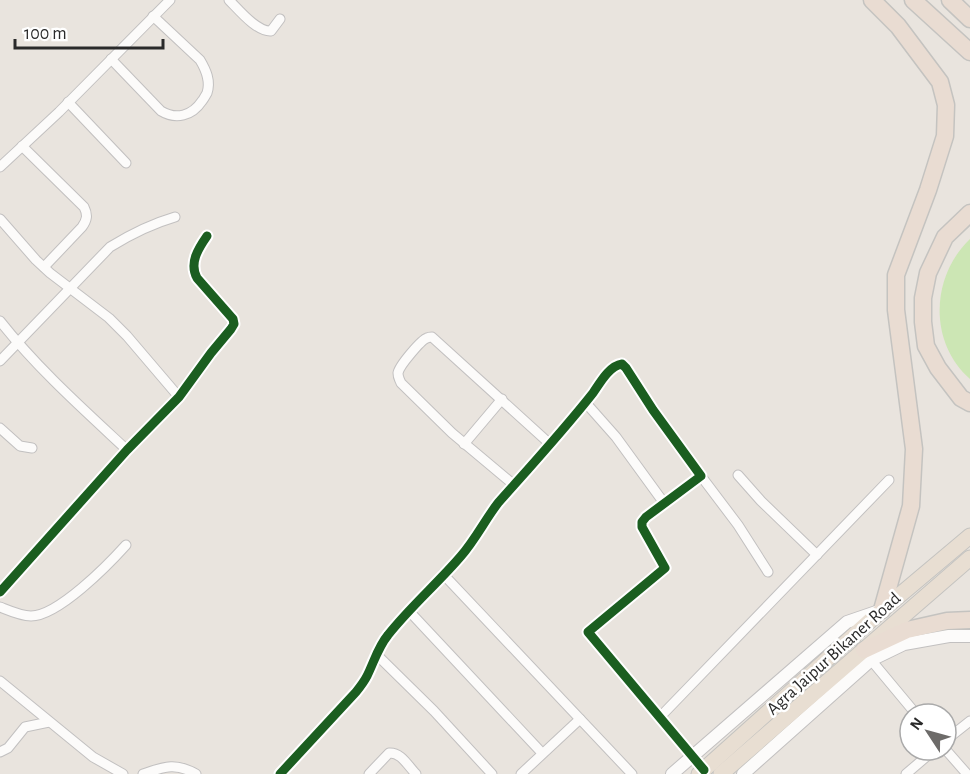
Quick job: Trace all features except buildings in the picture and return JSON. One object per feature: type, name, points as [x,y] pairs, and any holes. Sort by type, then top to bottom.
[{"type":"highway","points":[[872,0],[898,26],[940,82],[946,105],[945,136],[928,190],[896,275],[896,310],[914,449],[911,506],[882,610]]},
{"type":"highway","points":[[913,0],[970,52]]},
{"type":"highway","points":[[950,0],[970,19]]},
{"type":"highway","points":[[970,213],[945,237],[928,273],[922,298],[922,322],[926,346],[938,368],[961,398],[970,403]]},
{"type":"highway","name":"Agra Jaipur Bikaner Road","points":[[701,772],[882,610],[970,536]]},
{"type":"highway","name":"Agra Jaipur Bikaner Road","points":[[726,773],[867,655],[970,558]]},
{"type":"highway","points":[[867,655],[907,630],[947,621],[970,620]]},
{"type":"street","points":[[0,167],[170,0]]},
{"type":"street","points":[[230,0],[256,26],[266,32],[271,31],[280,19]]},
{"type":"street","points":[[111,59],[161,111],[168,115],[190,114],[199,106],[207,93],[206,69],[200,60],[153,16]]},
{"type":"street","points":[[68,102],[126,163]]},
{"type":"street","points":[[22,146],[84,207],[87,214],[82,227],[44,267]]},
{"type":"street","points":[[0,361],[110,247],[129,235],[175,217]]},
{"type":"street","points":[[0,219],[44,267],[109,318],[179,397]]},
{"type":"street","points":[[0,592],[127,450],[179,397],[234,324],[231,316],[194,273],[195,254],[207,236]]},
{"type":"street","points":[[0,321],[17,342],[79,406],[127,450]]},
{"type":"street","points":[[514,485],[464,444],[401,382],[398,378],[401,366],[423,341],[432,337],[550,444]]},
{"type":"street","points":[[280,774],[357,692],[366,679],[382,643],[471,543],[485,520],[611,369],[617,365],[622,364],[626,368],[653,410],[742,531],[768,572]]},
{"type":"street","points":[[464,444],[502,399]]},
{"type":"street","points":[[585,402],[616,437],[664,503]]},
{"type":"street","points":[[0,428],[20,446],[32,448]]},
{"type":"street","points":[[738,475],[761,501],[817,555]]},
{"type":"street","points":[[701,476],[642,522],[642,527],[665,568],[588,632],[693,756],[701,772]]},
{"type":"street","points":[[660,717],[889,480]]},
{"type":"street","points":[[0,608],[32,616],[41,614],[90,583],[126,545]]},
{"type":"street","points":[[443,574],[632,774]]},
{"type":"street","points":[[672,774],[847,622],[882,610]]},
{"type":"street","points":[[409,611],[542,753]]},
{"type":"street","points":[[743,774],[867,655],[904,644],[950,636],[970,636]]},
{"type":"street","points":[[377,655],[434,711],[492,774]]},
{"type":"street","points":[[867,655],[906,702]]},
{"type":"street","points":[[0,681],[93,757],[123,774]]},
{"type":"street","points":[[521,774],[580,719]]},
{"type":"street","points":[[958,730],[970,721]]},
{"type":"street","points":[[0,752],[8,748],[25,727],[49,723]]},
{"type":"street","points":[[369,774],[389,753],[399,756],[416,774]]},
{"type":"street","points":[[906,774],[920,762]]},
{"type":"street","points":[[956,762],[967,774]]},
{"type":"street","points":[[143,774],[178,766],[196,774]]},
{"type":"green space","points":[[970,239],[970,379],[956,364],[947,347],[941,328],[940,309],[942,290],[948,271],[957,254]]},
{"type":"cycle path","points":[[0,592],[127,450],[179,397],[234,324],[233,319],[197,278],[195,272],[194,262],[207,236]]},
{"type":"cycle path","points":[[280,774],[356,692],[366,678],[385,640],[405,615],[461,556],[498,503],[570,421],[605,376],[617,365],[622,364],[701,476],[642,522],[642,527],[665,568],[588,632],[704,770]]}]
